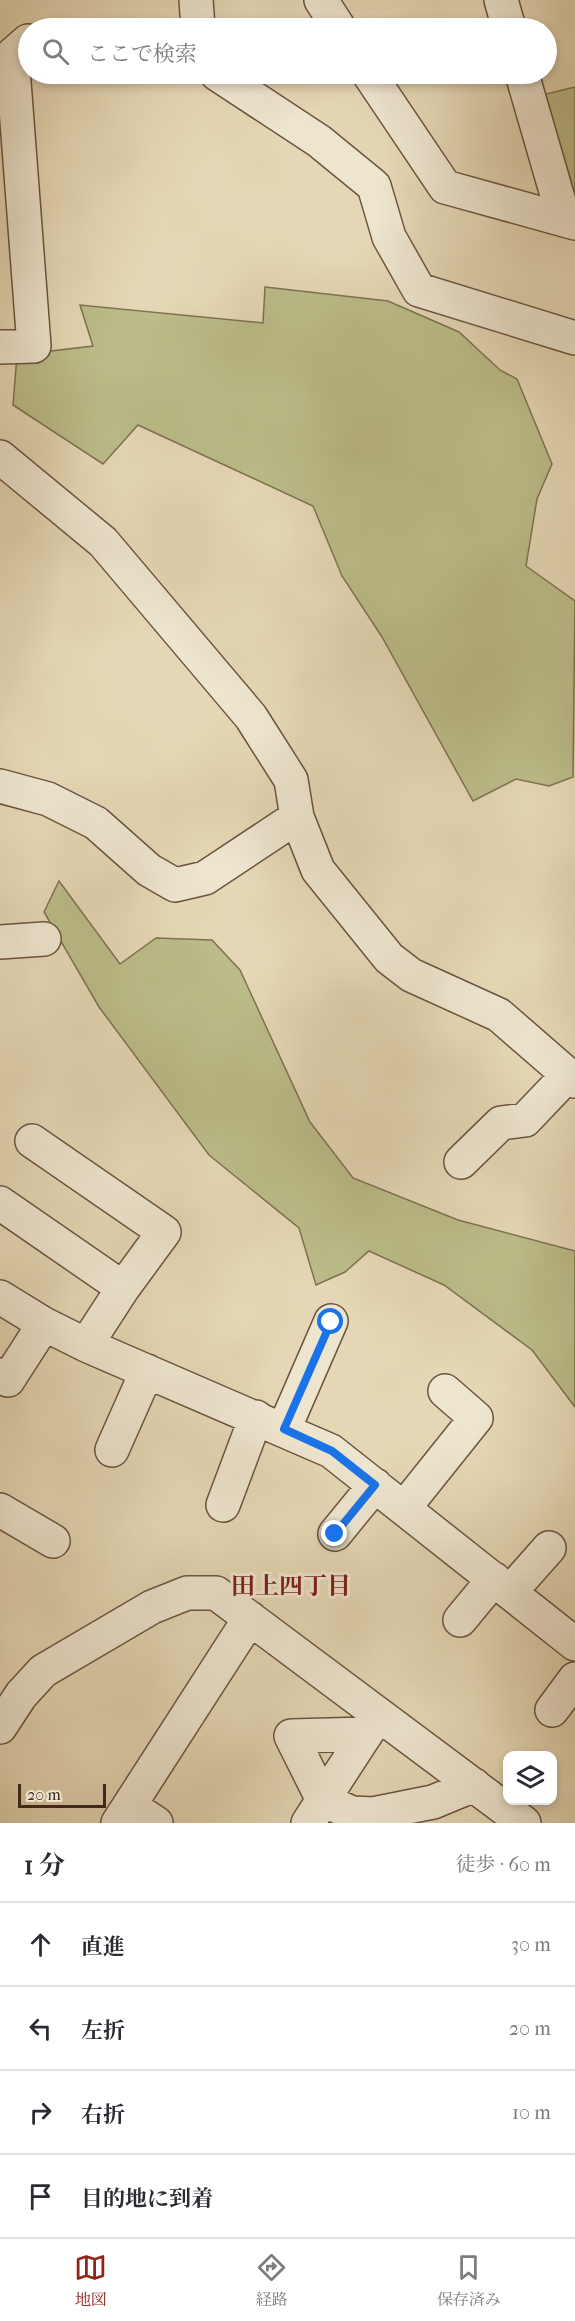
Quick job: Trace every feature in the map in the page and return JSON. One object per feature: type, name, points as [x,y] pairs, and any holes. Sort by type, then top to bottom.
[{"type":"street","points":[[196,0],[197,18]]},
{"type":"street","points":[[321,0],[333,18]]},
{"type":"street","points":[[501,0],[506,18]]},
{"type":"street","points":[[0,347],[34,346],[12,55],[18,49]]},
{"type":"street","points":[[232,84],[319,141],[374,186],[388,237],[419,290],[575,338]]},
{"type":"street","points":[[376,84],[445,187],[570,221]]},
{"type":"street","points":[[525,84],[570,221]]},
{"type":"street","points":[[3,467],[104,542],[251,717],[291,780],[297,817],[318,870],[389,958],[411,975],[499,1016],[571,1078],[525,1120],[501,1123],[461,1162]]},
{"type":"street","points":[[0,786],[48,799],[96,823],[148,870],[175,885],[205,878],[297,817]]},
{"type":"street","points":[[0,942],[44,939]]},
{"type":"street","points":[[32,1141],[164,1233],[123,1288],[86,1345]]},
{"type":"street","points":[[0,1203],[123,1288]]},
{"type":"street","points":[[0,1297],[44,1324],[86,1345],[332,1451],[575,1644]]},
{"type":"street","points":[[223,1505],[331,1322]]},
{"type":"street","points":[[0,1375],[8,1380],[44,1324]]},
{"type":"street","points":[[112,1450],[147,1371]]},
{"type":"street","points":[[404,1508],[476,1418],[445,1391]]},
{"type":"street","points":[[335,1534],[375,1485]]},
{"type":"street","points":[[0,1510],[53,1541]]},
{"type":"street","points":[[460,1620],[549,1548]]},
{"type":"street","points":[[0,1727],[21,1695],[44,1671],[152,1607],[187,1593],[216,1593],[250,1618],[372,1724],[486,1804],[524,1823]]},
{"type":"street","points":[[135,1817],[250,1618]]},
{"type":"street","points":[[552,1710],[575,1679]]},
{"type":"street","points":[[336,1815],[372,1724]]},
{"type":"street","points":[[336,1815],[291,1737],[372,1724]]},
{"type":"street","points":[[336,1815],[430,1812],[486,1804]]},
{"type":"green space","points":[[575,87],[575,200],[542,95]]},
{"type":"green space","points":[[265,287],[388,301],[459,332],[500,370],[517,379],[552,464],[537,499],[526,566],[575,601],[573,777],[549,786],[516,779],[473,801],[382,637],[342,576],[313,506],[138,425],[103,464],[13,405],[17,355],[93,346],[80,305],[263,323]]},
{"type":"green space","points":[[59,881],[120,964],[156,938],[212,940],[240,970],[310,1122],[353,1178],[458,1220],[575,1251],[575,1407],[532,1350],[444,1285],[369,1251],[345,1272],[316,1285],[299,1228],[209,1155],[99,1007],[44,912]]},
{"type":"district","name":"田上四丁目","points":[[291,1586]]},
{"type":"route","points":[[331,1322],[284,1429],[332,1451],[375,1485],[335,1534]]}]
